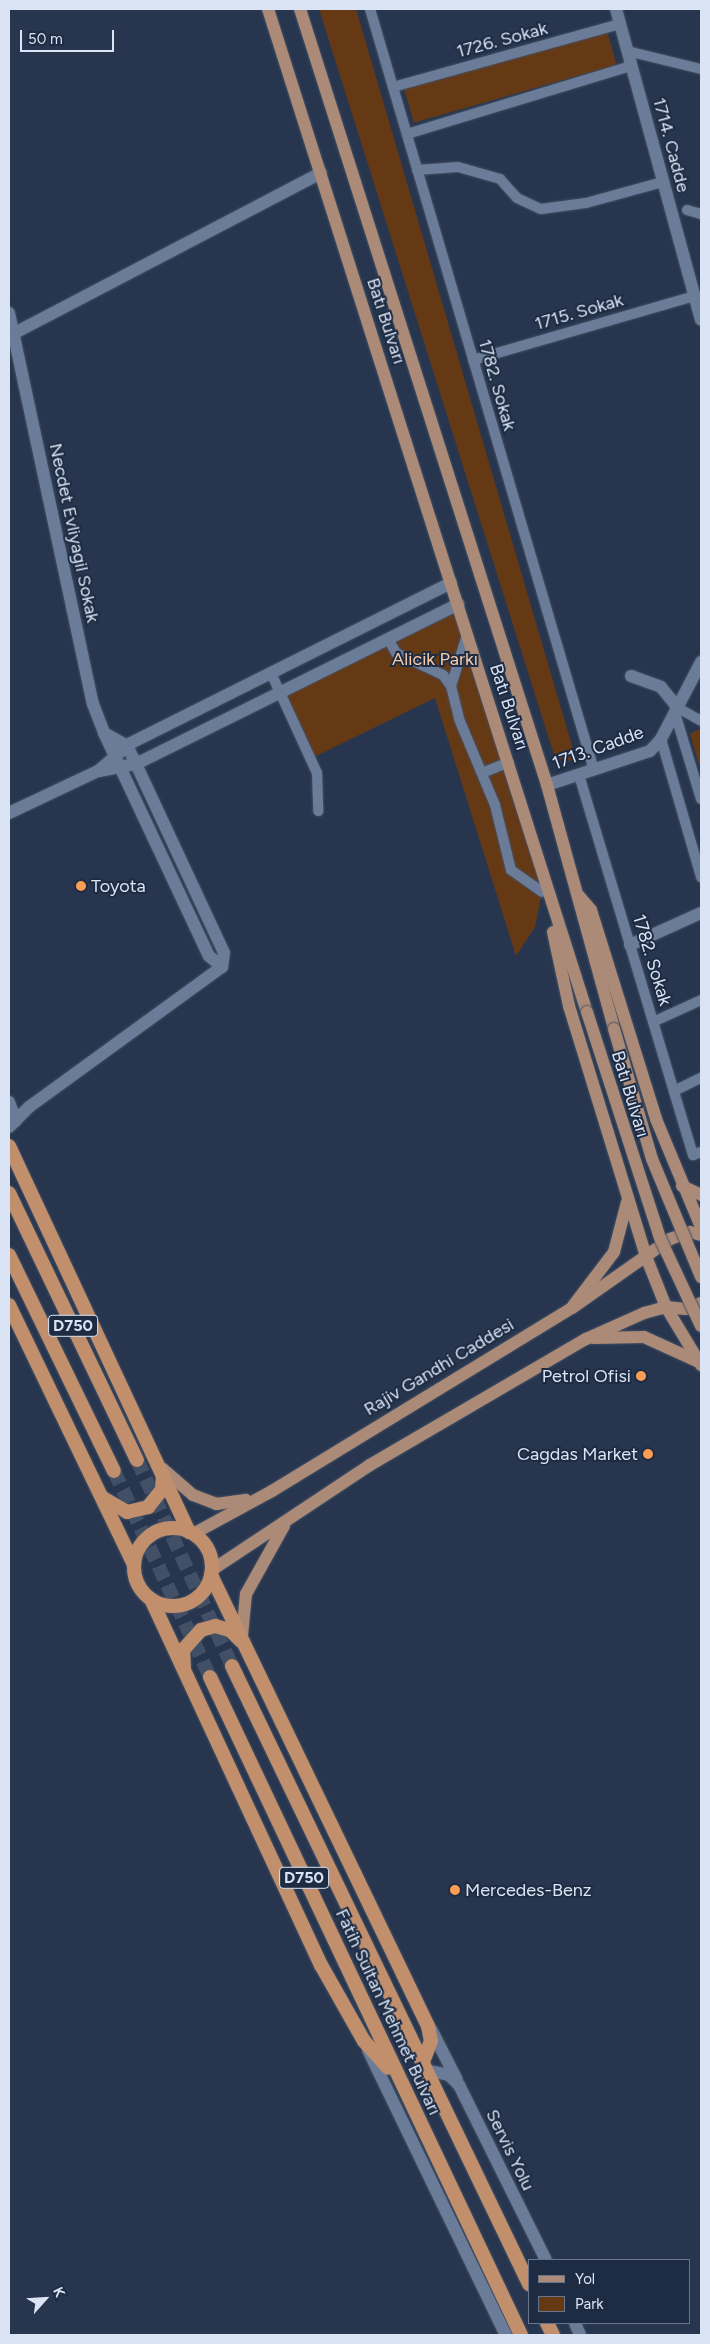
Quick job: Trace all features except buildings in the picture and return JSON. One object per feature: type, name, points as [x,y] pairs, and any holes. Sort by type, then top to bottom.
[{"type":"highway","points":[[9,1146],[163,1469],[191,1533]]},
{"type":"highway","name":"D750","points":[[9,1193],[137,1460]]},
{"type":"highway","name":"D750","points":[[9,1255],[114,1471]]},
{"type":"highway","points":[[9,1305],[134,1565],[139,1587],[151,1599],[188,1684],[321,1965],[364,2041],[399,2080]]},
{"type":"highway","points":[[100,1496],[127,1512],[148,1507],[162,1490],[163,1469]]},
{"type":"highway","points":[[134,1565],[150,1536],[171,1528],[191,1533],[205,1544],[212,1573],[421,2009],[431,2041],[427,2065]]},
{"type":"highway","points":[[151,1599],[168,1606],[193,1602],[212,1573]]},
{"type":"highway","points":[[188,1684],[183,1650],[201,1630],[215,1626],[230,1630],[251,1654]]},
{"type":"highway","name":"Fatih Sultan Mehmet Bulvarı","points":[[232,1666],[427,2065],[528,2282]]},
{"type":"highway","name":"Fatih Sultan Mehmet Bulvarı","points":[[210,1677],[521,2335]]},
{"type":"main road","name":"Batı Bulvarı","points":[[268,9],[586,1012],[660,1238],[701,1326]]},
{"type":"main road","name":"Batı Bulvarı","points":[[300,9],[547,785],[652,1159],[701,1277]]},
{"type":"main road","points":[[540,862],[537,872],[569,1006],[648,1259],[666,1306],[701,1364]]},
{"type":"main road","points":[[576,892],[591,910],[656,1119],[682,1186],[701,1227]]},
{"type":"main road","points":[[682,1186],[701,1195]]},
{"type":"main road","points":[[572,1308],[614,1252],[628,1194]]},
{"type":"main road","name":"Rajiv Gandhi Caddesi","points":[[191,1533],[272,1491],[572,1308],[648,1259],[670,1239],[690,1232],[701,1235]]},
{"type":"main road","points":[[212,1573],[370,1465],[586,1338],[666,1306],[686,1309],[701,1303]]},
{"type":"main road","points":[[586,1338],[644,1337],[701,1364]]},
{"type":"main road","points":[[163,1469],[193,1495],[216,1504],[237,1504],[272,1491]]},
{"type":"main road","points":[[242,1636],[246,1594],[286,1521]]},
{"type":"street","name":"1782. Sokak","points":[[370,9],[594,770]]},
{"type":"street","name":"1714. Cadde","points":[[616,9],[663,182],[698,298],[701,320]]},
{"type":"street","name":"1726. Sokak","points":[[392,87],[620,24]]},
{"type":"street","points":[[627,51],[701,69]]},
{"type":"street","points":[[407,134],[631,66]]},
{"type":"street","points":[[417,170],[458,167],[500,179],[518,198],[541,209],[586,204],[663,182]]},
{"type":"street","points":[[11,335],[321,173]]},
{"type":"street","points":[[687,210],[701,214]]},
{"type":"street","name":"1715. Sokak","points":[[473,360],[698,298]]},
{"type":"street","name":"Necdet Evliyagil Sokak","points":[[9,313],[11,335],[93,704],[116,762],[209,956],[222,967]]},
{"type":"street","points":[[9,813],[116,762],[127,746],[451,583]]},
{"type":"street","points":[[116,762],[136,764],[458,604]]},
{"type":"street","points":[[451,686],[467,633]]},
{"type":"street","points":[[388,640],[396,654],[443,675],[451,686],[459,719],[482,773],[511,870],[542,892]]},
{"type":"street","name":"1713. Cadde","points":[[547,785],[643,754],[661,739],[701,662]]},
{"type":"street","points":[[271,673],[317,773],[318,811]]},
{"type":"street","points":[[631,676],[661,687],[676,710],[701,799]]},
{"type":"street","points":[[676,710],[701,721]]},
{"type":"street","points":[[9,1102],[12,1124],[222,967],[224,953],[127,746],[104,733]]},
{"type":"street","points":[[661,739],[701,876]]},
{"type":"street","points":[[482,773],[508,762]]},
{"type":"street","name":"1782. Sokak","points":[[579,775],[674,1091],[697,1153]]},
{"type":"street","points":[[630,945],[701,913]]},
{"type":"street","points":[[653,1022],[701,1000]]},
{"type":"street","points":[[674,1091],[701,1078]]},
{"type":"street","name":"Servis Yolu","points":[[421,2009],[546,2259]]},
{"type":"street","name":"Fatih Sultan Mehmet Bulvarı","points":[[364,2041],[506,2335]]},
{"type":"street","points":[[427,2065],[449,2075],[459,2085]]},
{"type":"green space","points":[[319,9],[356,9],[575,756],[571,761],[555,758]]},
{"type":"green space","points":[[607,31],[617,65],[414,123],[404,89]]},
{"type":"green space","name":"Alicik Parkı","points":[[458,604],[542,892],[535,927],[516,956],[435,698],[312,758],[280,692]]},
{"type":"green space","points":[[701,728],[701,771],[690,734]]},
{"type":"tunnel","points":[[137,1460],[232,1666]]},
{"type":"tunnel","points":[[114,1471],[210,1677]]},
{"type":"place","name":"Toyota","points":[[81,886]]},
{"type":"place","name":"Petrol Ofisi","points":[[641,1376]]},
{"type":"place","name":"Cagdas Market","points":[[648,1454]]},
{"type":"place","name":"Mercedes-Benz","points":[[455,1890]]}]
